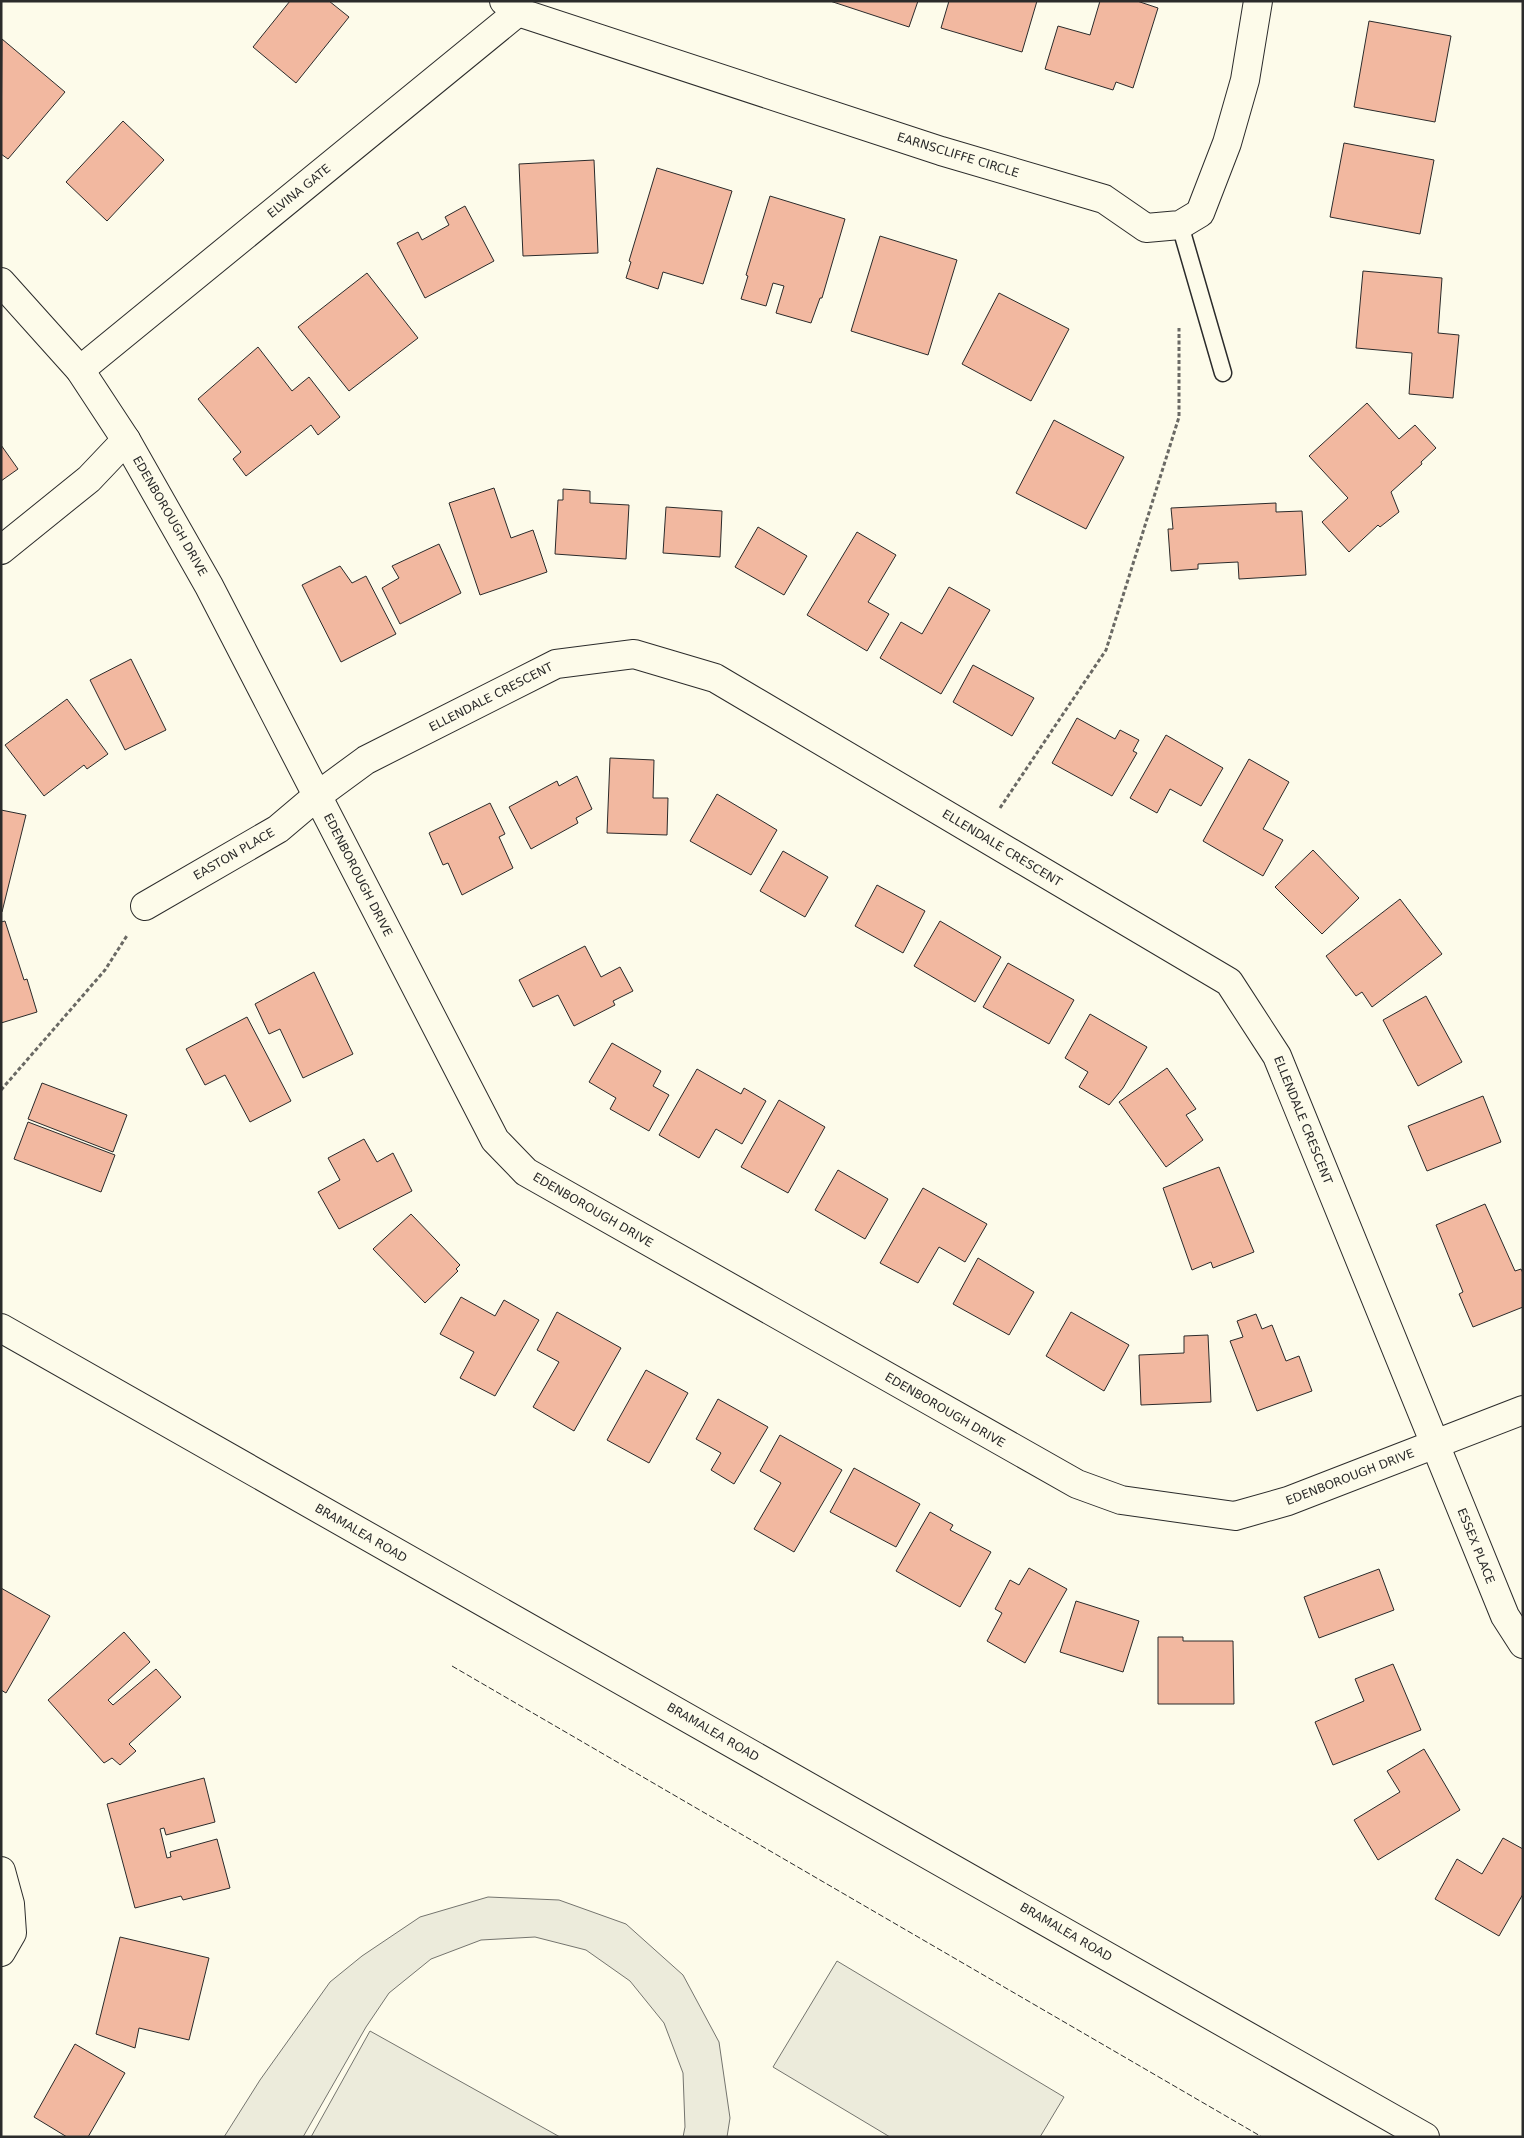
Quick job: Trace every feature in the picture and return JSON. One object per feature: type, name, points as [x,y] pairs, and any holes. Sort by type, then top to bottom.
[{"type":"street","name":"EARNSCLIFFE CIRCLE","points":[[511,7],[941,150],[1104,199],[1146,228],[1180,225],[1200,213],[1226,142],[1244,80],[1258,1]]},
{"type":"street","name":"ELVINA GATE","points":[[80,370],[511,7]]},
{"type":"street","name":"EDENBOROUGH DRIVE","points":[[1,282],[80,370],[126,440],[210,586],[495,1140],[526,1172],[1076,1484],[1121,1500],[1235,1516],[1288,1501],[1523,1410]]},
{"type":"street","points":[[1,550],[89,479],[126,440]]},
{"type":"street","name":"ELLENDALE CRESCENT","points":[[317,796],[366,760],[556,664],[634,654],[715,678],[1229,982],[1277,1056],[1434,1445]]},
{"type":"street","name":"EASTON PLACE","points":[[146,906],[278,829],[317,796]]},
{"type":"street","name":"BRAMALEA ROAD","points":[[1,1328],[1426,2137]]},
{"type":"street","name":"ESSEX PLACE","points":[[1434,1445],[1505,1616],[1523,1644]]},
{"type":"street","points":[[1,1871],[10,1904],[12,1933],[1,1952]]},
{"type":"lane","points":[[1180,225],[1223,373]]},
{"type":"path","points":[[982,836],[1106,650],[1179,417],[1179,321]]},
{"type":"path","points":[[1,1090],[105,970],[146,906]]},
{"type":"shaded area","points":[[488,1897],[559,1900],[626,1924],[683,1975],[719,2042],[730,2118],[727,2137],[683,2137],[685,2127],[683,2073],[664,2023],[630,1981],[586,1950],[535,1937],[481,1940],[431,1959],[389,1993],[366,2027],[303,2137],[224,2137],[260,2080],[330,1982],[362,1956],[420,1917]]},
{"type":"shaded area","points":[[837,1961],[1064,2097],[1040,2137],[890,2137],[773,2067]]},
{"type":"shaded area","points":[[370,2031],[560,2137],[311,2137]]},
{"type":"building","points":[[290,1],[329,1],[349,17],[296,83],[253,47]]},
{"type":"building","points":[[830,1],[918,1],[909,27]]},
{"type":"building","points":[[949,1],[1037,1],[1022,52],[941,28]]},
{"type":"building","points":[[1100,1],[1137,1],[1158,8],[1133,88],[1116,82],[1113,90],[1045,69],[1058,26],[1090,35]]},
{"type":"building","points":[[1369,21],[1451,36],[1435,122],[1354,107]]},
{"type":"building","points":[[2,39],[65,92],[8,159],[1,154]]},
{"type":"building","points":[[123,121],[164,160],[107,221],[66,182]]},
{"type":"building","points":[[1344,143],[1434,160],[1420,234],[1330,217]]},
{"type":"building","points":[[594,160],[598,253],[523,256],[519,164]]},
{"type":"building","points":[[657,168],[732,191],[703,284],[663,272],[658,289],[626,278],[631,262],[629,261]]},
{"type":"building","points":[[770,196],[845,219],[822,298],[820,298],[811,323],[776,313],[784,286],[773,283],[766,306],[741,299],[748,276],[746,275]]},
{"type":"building","points":[[465,206],[494,261],[425,298],[397,243],[418,232],[422,240],[449,225],[445,217]]},
{"type":"building","points":[[880,236],[957,260],[928,355],[851,331]]},
{"type":"building","points":[[1363,271],[1442,278],[1438,333],[1459,335],[1453,398],[1409,394],[1412,353],[1356,348]]},
{"type":"building","points":[[367,273],[418,338],[349,391],[298,327]]},
{"type":"building","points":[[999,293],[1069,329],[1031,401],[962,364]]},
{"type":"building","points":[[258,347],[292,391],[309,377],[340,417],[318,435],[311,425],[246,476],[233,459],[241,452],[198,399]]},
{"type":"building","points":[[1367,403],[1399,439],[1415,425],[1436,448],[1421,462],[1422,464],[1391,492],[1399,512],[1380,527],[1378,525],[1349,552],[1322,522],[1348,498],[1309,456]]},
{"type":"building","points":[[1054,420],[1124,457],[1086,529],[1016,493]]},
{"type":"building","points":[[1,445],[18,469],[1,481]]},
{"type":"building","points":[[494,488],[511,538],[533,530],[547,572],[480,595],[449,503]]},
{"type":"building","points":[[563,489],[590,491],[590,503],[629,505],[626,559],[555,554],[558,500],[563,500]]},
{"type":"building","points":[[1276,503],[1276,512],[1302,511],[1306,575],[1239,579],[1238,562],[1198,564],[1198,569],[1171,571],[1168,529],[1173,529],[1171,508]]},
{"type":"building","points":[[666,507],[722,511],[720,557],[663,553]]},
{"type":"building","points":[[758,527],[807,556],[784,595],[735,567]]},
{"type":"building","points":[[857,532],[896,555],[868,602],[889,614],[867,651],[807,615]]},
{"type":"building","points":[[439,544],[461,593],[400,624],[382,588],[399,578],[392,566]]},
{"type":"building","points":[[340,566],[352,583],[366,576],[396,634],[341,662],[302,585]]},
{"type":"building","points":[[949,587],[990,610],[941,694],[880,658],[901,622],[922,634]]},
{"type":"building","points":[[131,659],[166,730],[125,750],[90,680]]},
{"type":"building","points":[[973,665],[1034,698],[1012,736],[953,702]]},
{"type":"building","points":[[67,699],[108,754],[87,769],[84,765],[44,796],[5,745]]},
{"type":"building","points":[[1077,718],[1115,739],[1120,730],[1139,740],[1133,751],[1137,753],[1112,796],[1052,763]]},
{"type":"building","points":[[1166,735],[1223,768],[1201,806],[1170,789],[1157,813],[1130,798]]},
{"type":"building","points":[[610,758],[654,760],[653,798],[668,798],[667,835],[607,833]]},
{"type":"building","points":[[1249,759],[1289,782],[1263,829],[1283,840],[1263,876],[1203,841]]},
{"type":"building","points":[[577,776],[592,809],[576,818],[578,823],[531,849],[509,807],[557,781],[559,786]]},
{"type":"building","points":[[717,794],[777,830],[751,875],[690,841]]},
{"type":"building","points":[[490,803],[505,834],[499,837],[513,868],[462,895],[448,863],[443,865],[429,833]]},
{"type":"building","points":[[1,810],[26,815],[2,912],[1,911]]},
{"type":"building","points":[[1313,850],[1359,898],[1322,934],[1275,887]]},
{"type":"building","points":[[783,851],[828,877],[805,917],[760,891]]},
{"type":"building","points":[[877,885],[925,911],[903,953],[855,926]]},
{"type":"building","points":[[1400,899],[1442,954],[1372,1007],[1362,992],[1356,996],[1326,956]]},
{"type":"building","points":[[5,921],[24,980],[27,979],[37,1012],[1,1023],[1,922]]},
{"type":"building","points":[[940,921],[1001,957],[975,1002],[914,966]]},
{"type":"building","points":[[585,946],[601,977],[620,967],[633,991],[613,1001],[615,1005],[574,1026],[558,995],[533,1007],[519,980]]},
{"type":"building","points":[[1008,963],[1074,1000],[1049,1044],[983,1007]]},
{"type":"building","points":[[314,972],[353,1054],[303,1078],[280,1029],[269,1034],[255,1004]]},
{"type":"building","points":[[1426,996],[1462,1062],[1418,1086],[1383,1020]]},
{"type":"building","points":[[1090,1014],[1147,1047],[1123,1088],[1109,1105],[1079,1087],[1088,1072],[1065,1058]]},
{"type":"building","points":[[247,1017],[291,1101],[250,1122],[225,1075],[205,1085],[186,1049]]},
{"type":"building","points":[[612,1043],[661,1071],[653,1086],[669,1095],[649,1131],[610,1109],[616,1098],[589,1082]]},
{"type":"building","points":[[1167,1068],[1196,1109],[1186,1115],[1203,1140],[1166,1167],[1119,1102]]},
{"type":"building","points":[[697,1069],[741,1094],[744,1088],[766,1101],[742,1144],[716,1129],[699,1158],[659,1135]]},
{"type":"building","points":[[42,1083],[127,1115],[113,1152],[28,1119]]},
{"type":"building","points":[[1483,1096],[1501,1142],[1427,1171],[1408,1126]]},
{"type":"building","points":[[779,1100],[825,1127],[788,1193],[741,1167]]},
{"type":"building","points":[[28,1122],[115,1155],[101,1192],[14,1159]]},
{"type":"building","points":[[364,1139],[377,1162],[393,1153],[412,1191],[339,1229],[318,1192],[340,1180],[328,1158]]},
{"type":"building","points":[[1219,1167],[1254,1252],[1213,1268],[1211,1262],[1192,1270],[1163,1188]]},
{"type":"building","points":[[838,1170],[888,1199],[865,1239],[815,1210]]},
{"type":"building","points":[[923,1188],[987,1224],[965,1262],[939,1247],[918,1283],[880,1263]]},
{"type":"building","points":[[1485,1204],[1515,1271],[1521,1269],[1523,1273],[1523,1307],[1473,1327],[1459,1294],[1463,1292],[1436,1225]]},
{"type":"building","points":[[411,1214],[460,1265],[456,1269],[458,1271],[425,1303],[373,1249]]},
{"type":"building","points":[[978,1258],[1034,1292],[1009,1335],[953,1304]]},
{"type":"building","points":[[461,1297],[495,1316],[504,1300],[539,1320],[495,1396],[460,1378],[474,1352],[440,1334]]},
{"type":"building","points":[[557,1312],[621,1348],[574,1431],[533,1407],[559,1362],[537,1350]]},
{"type":"building","points":[[1071,1312],[1129,1345],[1104,1391],[1046,1356]]},
{"type":"building","points":[[1256,1314],[1262,1329],[1272,1325],[1286,1361],[1299,1356],[1312,1391],[1257,1411],[1230,1341],[1243,1337],[1237,1321]]},
{"type":"building","points":[[1208,1335],[1211,1402],[1141,1405],[1139,1355],[1184,1353],[1184,1336]]},
{"type":"building","points":[[646,1370],[688,1393],[649,1463],[607,1440]]},
{"type":"building","points":[[718,1399],[768,1427],[734,1484],[711,1470],[721,1453],[696,1439]]},
{"type":"building","points":[[780,1435],[842,1470],[794,1552],[754,1529],[781,1483],[760,1471]]},
{"type":"building","points":[[854,1468],[920,1504],[896,1547],[830,1512]]},
{"type":"building","points":[[930,1512],[953,1525],[950,1530],[991,1552],[960,1607],[896,1571]]},
{"type":"building","points":[[1029,1568],[1067,1589],[1025,1663],[987,1641],[1002,1613],[995,1609],[1010,1580],[1019,1585]]},
{"type":"building","points":[[1379,1569],[1394,1610],[1319,1638],[1304,1597]]},
{"type":"building","points":[[1,1588],[50,1616],[6,1693],[1,1690]]},
{"type":"building","points":[[1076,1601],[1139,1621],[1123,1672],[1060,1652]]},
{"type":"building","points":[[124,1632],[150,1662],[108,1700],[113,1705],[156,1669],[181,1697],[129,1744],[136,1751],[120,1765],[112,1758],[104,1763],[48,1700]]},
{"type":"building","points":[[1158,1637],[1183,1637],[1183,1641],[1233,1641],[1234,1704],[1158,1704]]},
{"type":"building","points":[[1393,1664],[1421,1730],[1333,1765],[1315,1722],[1364,1701],[1355,1679]]},
{"type":"building","points":[[1424,1749],[1460,1810],[1378,1860],[1354,1820],[1400,1792],[1387,1771]]},
{"type":"building","points":[[204,1778],[215,1822],[166,1835],[164,1828],[160,1829],[167,1858],[171,1857],[170,1852],[217,1839],[230,1888],[183,1900],[181,1896],[135,1908],[107,1804]]},
{"type":"building","points":[[1503,1838],[1523,1849],[1523,1894],[1499,1936],[1435,1899],[1457,1859],[1482,1874]]},
{"type":"building","points":[[120,1937],[209,1958],[189,2040],[139,2028],[135,2048],[96,2034]]},
{"type":"building","points":[[75,2044],[125,2073],[88,2137],[67,2137],[34,2117]]},
{"type":"fence","points":[[452,1666],[1262,2137]]}]
